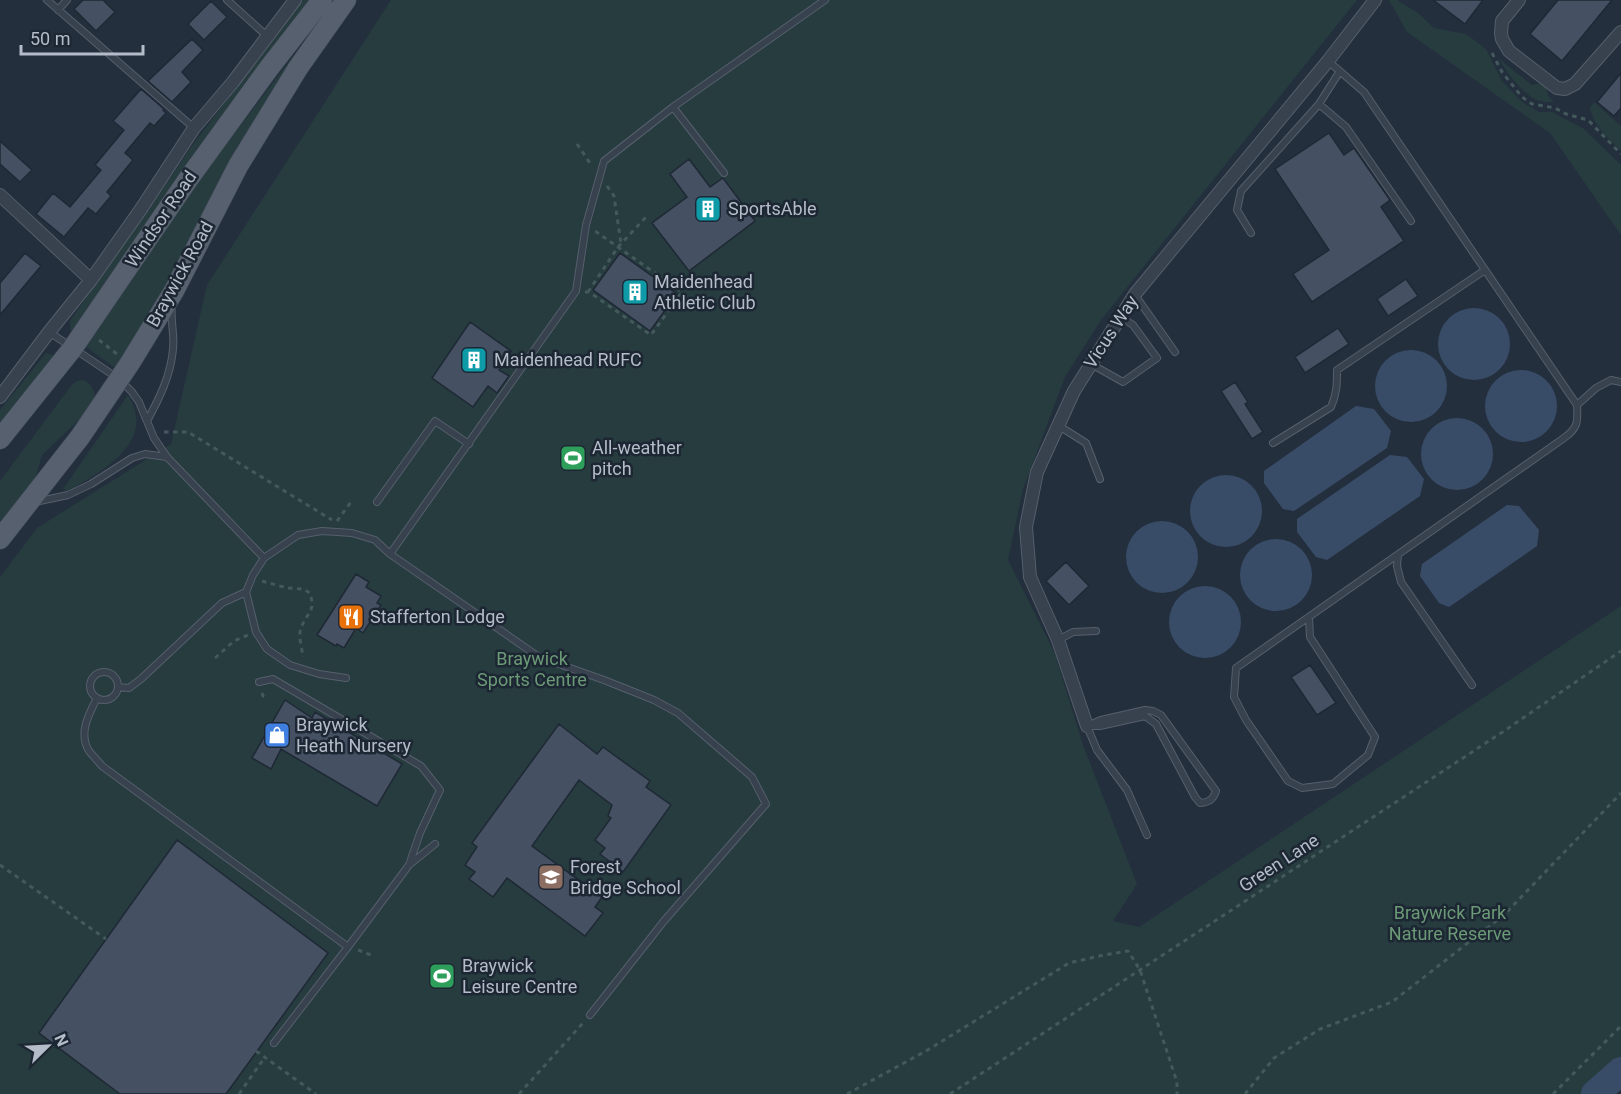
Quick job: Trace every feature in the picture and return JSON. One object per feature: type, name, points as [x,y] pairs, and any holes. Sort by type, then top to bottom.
[{"type":"main road","name":"Windsor Road","points":[[0,439],[72,349],[189,178],[322,0]]},
{"type":"main road","name":"Braywick Road","points":[[0,539],[80,437],[119,380],[174,291],[238,166],[298,68],[346,0]]},
{"type":"street","points":[[0,397],[91,280],[194,128],[233,82],[296,0]]},
{"type":"street","name":"Vicus Way","points":[[1087,726],[1058,640],[1030,577],[1026,527],[1037,472],[1074,391],[1135,294],[1328,61],[1375,0]]},
{"type":"street","points":[[1519,0],[1502,21],[1501,33],[1505,45],[1509,51],[1552,86],[1561,89],[1569,88],[1582,78],[1621,32]]},
{"type":"street","points":[[0,195],[91,280]]},
{"type":"lane","points":[[47,0],[194,128]]},
{"type":"lane","points":[[58,10],[67,0]]},
{"type":"lane","points":[[227,0],[268,37]]},
{"type":"lane","points":[[390,554],[576,291],[586,225],[604,160],[673,107],[825,0]]},
{"type":"lane","points":[[1309,617],[1310,637],[1375,737],[1368,755],[1333,784],[1302,788],[1288,781],[1246,720],[1234,697],[1236,668],[1574,431],[1578,419],[1577,405],[1364,92],[1328,61]]},
{"type":"lane","points":[[1251,233],[1237,210],[1241,191],[1319,104],[1340,71]]},
{"type":"lane","points":[[1319,104],[1346,127],[1411,221]]},
{"type":"lane","points":[[673,107],[724,173]]},
{"type":"lane","points":[[1273,443],[1330,407],[1335,399],[1336,370],[1485,270]]},
{"type":"lane","points":[[147,421],[159,399],[170,367],[174,335],[171,314],[174,291]]},
{"type":"lane","points":[[1135,294],[1175,352]]},
{"type":"lane","points":[[1091,364],[1123,382],[1157,358],[1133,325],[1121,316]]},
{"type":"lane","points":[[49,332],[119,380],[132,392],[139,402],[154,438],[167,457],[264,558]]},
{"type":"lane","points":[[1577,405],[1596,388],[1611,380],[1621,382]]},
{"type":"lane","points":[[377,502],[435,421],[469,444]]},
{"type":"lane","points":[[1059,426],[1086,443],[1100,479]]},
{"type":"lane","points":[[0,533],[28,503],[68,495],[91,484],[132,458],[145,454],[167,457]]},
{"type":"lane","points":[[346,678],[319,674],[290,665],[267,649],[256,632],[246,592],[253,575],[264,558],[298,535],[322,531],[352,533],[375,540],[390,554],[539,657],[654,700],[678,713],[752,777],[766,804],[664,921],[590,1014]]},
{"type":"lane","points":[[1398,555],[1397,566],[1401,582],[1472,685]]},
{"type":"lane","points":[[118,687],[129,688],[222,603],[246,592]]},
{"type":"lane","points":[[1058,640],[1073,632],[1096,631]]},
{"type":"lane","points":[[104,673],[112,675],[118,687],[112,698],[104,700],[97,698],[90,688],[92,680],[104,673]]},
{"type":"lane","points":[[259,682],[273,679],[421,766],[440,790],[420,833],[409,865]]},
{"type":"lane","points":[[97,698],[85,726],[84,737],[88,749],[102,766],[348,947]]},
{"type":"lane","points":[[1145,710],[1161,715],[1215,791],[1214,797],[1208,802],[1200,803],[1156,724],[1145,716],[1100,726],[1087,726],[1101,720],[1145,710]]},
{"type":"lane","points":[[1087,726],[1097,750],[1127,790],[1147,835]]},
{"type":"lane","points":[[274,1043],[409,865],[435,844]]},
{"type":"path","points":[[577,144],[614,196],[620,246]]},
{"type":"path","points":[[588,292],[620,246],[647,216]]},
{"type":"path","points":[[576,291],[588,292],[651,335],[682,292],[620,246],[586,225]]},
{"type":"path","points":[[164,432],[188,432],[336,523],[351,502]]},
{"type":"path","points":[[253,575],[264,583],[303,589],[310,593],[313,601],[312,610],[300,630],[305,670]]},
{"type":"path","points":[[215,658],[234,641],[256,632]]},
{"type":"path","name":"Green Lane","points":[[950,1094],[1504,731],[1621,651]]},
{"type":"path","points":[[1245,1094],[1274,1058],[1320,1029],[1392,1002],[1505,914],[1621,793]]},
{"type":"path","points":[[0,865],[106,939]]},
{"type":"path","points":[[847,1094],[926,1051],[1069,963],[1128,951],[1140,970],[1177,1082],[1177,1094]]},
{"type":"path","points":[[519,1094],[590,1014]]},
{"type":"path","points":[[1553,1094],[1621,1026]]},
{"type":"path","points":[[239,1094],[274,1043]]},
{"type":"path","points":[[256,1051],[316,1094]]},
{"type":"green space","points":[[303,0],[311,0],[198,147],[71,338],[70,321],[194,143]]},
{"type":"green space","points":[[335,0],[167,285],[115,368],[85,346],[186,198]]},
{"type":"green space","name":"Braywick Sports Centre","points":[[391,0],[1357,0],[1101,320],[1065,377],[1023,489],[1008,560],[1055,654],[1083,745],[1137,884],[1113,921],[1139,927],[1621,606],[1621,1082],[1606,1094],[0,1094],[0,577],[37,528],[171,444],[207,285]]},
{"type":"green space","points":[[1389,0],[1397,0],[1418,13],[1434,28],[1466,34],[1486,49],[1502,81],[1522,102],[1539,112],[1552,112],[1584,129],[1621,165],[1621,235],[1550,133],[1407,32]]},
{"type":"green space","points":[[1498,58],[1532,85],[1541,83],[1554,102],[1532,98],[1516,82]]},
{"type":"green space","points":[[1594,102],[1621,126],[1621,151],[1595,121],[1590,108]]},
{"type":"green space","points":[[46,353],[56,356],[0,429],[0,410]]},
{"type":"green space","points":[[83,380],[92,387],[95,397],[82,417],[42,455],[28,503],[0,532],[0,481],[71,386]]},
{"type":"green space","points":[[128,395],[135,411],[136,426],[123,452],[98,473],[71,489],[66,491],[63,489]]},
{"type":"water","points":[[1481,308],[1500,318],[1508,330],[1510,344],[1508,358],[1500,370],[1488,378],[1467,380],[1448,370],[1440,358],[1438,337],[1448,318],[1460,310]]},
{"type":"water","points":[[1418,350],[1437,360],[1445,372],[1447,386],[1445,400],[1437,412],[1425,420],[1404,422],[1385,412],[1377,400],[1375,379],[1385,360],[1397,352]]},
{"type":"water","points":[[1528,370],[1547,380],[1555,392],[1557,406],[1555,420],[1547,432],[1535,440],[1514,442],[1495,432],[1487,420],[1485,399],[1495,380],[1507,372]]},
{"type":"water","points":[[1356,406],[1374,409],[1391,431],[1387,448],[1294,511],[1283,509],[1264,483],[1264,471]]},
{"type":"water","points":[[1464,418],[1483,428],[1491,440],[1493,454],[1491,468],[1483,480],[1471,488],[1450,490],[1431,480],[1423,468],[1421,447],[1431,428],[1443,420]]},
{"type":"water","points":[[1390,455],[1407,457],[1424,479],[1420,496],[1327,560],[1316,557],[1297,532],[1297,519]]},
{"type":"water","points":[[1233,475],[1252,485],[1260,497],[1262,511],[1260,525],[1252,537],[1240,545],[1219,547],[1200,537],[1192,525],[1190,504],[1200,485],[1212,477]]},
{"type":"water","points":[[1507,505],[1519,506],[1539,530],[1537,546],[1449,607],[1439,603],[1420,576],[1422,564]]},
{"type":"water","points":[[1169,521],[1188,531],[1196,543],[1198,557],[1196,571],[1188,583],[1176,591],[1155,593],[1136,583],[1128,571],[1126,550],[1136,531],[1148,523]]},
{"type":"water","points":[[1283,539],[1302,549],[1310,561],[1312,575],[1310,589],[1302,601],[1290,609],[1269,611],[1250,601],[1242,589],[1240,568],[1250,549],[1262,541]]},
{"type":"water","points":[[1212,586],[1231,596],[1239,608],[1241,622],[1239,636],[1231,648],[1219,656],[1198,658],[1179,648],[1171,636],[1169,615],[1179,596],[1191,588]]},
{"type":"building","points":[[83,0],[103,0],[115,12],[96,31],[74,9]]},
{"type":"building","points":[[1433,0],[1483,0],[1465,24]]},
{"type":"building","points":[[1558,0],[1612,0],[1562,61],[1530,34]]},
{"type":"building","points":[[211,1],[227,17],[204,40],[188,24]]},
{"type":"building","points":[[192,39],[203,50],[182,72],[191,82],[172,102],[148,81]]},
{"type":"building","points":[[1621,73],[1621,108],[1614,116],[1597,102]]},
{"type":"building","points":[[141,89],[166,113],[154,126],[150,123],[125,153],[133,160],[107,192],[111,196],[96,214],[88,208],[64,237],[36,214],[53,193],[70,207],[101,170],[95,165],[124,130],[113,121]]},
{"type":"building","points":[[1329,133],[1344,155],[1354,148],[1390,200],[1381,207],[1404,241],[1312,302],[1293,274],[1329,250],[1275,169]]},
{"type":"building","points":[[0,141],[32,170],[20,182],[0,164]]},
{"type":"building","name":"SportsAble","points":[[689,159],[710,187],[723,178],[755,221],[689,271],[652,223],[687,197],[670,174]]},
{"type":"building","points":[[25,253],[41,266],[0,315],[0,283]]},
{"type":"building","name":"Maidenhead Athletic Club","points":[[620,253],[677,294],[650,331],[593,290]]},
{"type":"building","points":[[1406,279],[1418,296],[1388,316],[1377,299]]},
{"type":"building","name":"Maidenhead RUFC","points":[[470,322],[511,351],[499,370],[509,376],[497,393],[488,386],[473,407],[432,378]]},
{"type":"building","points":[[1338,328],[1349,344],[1305,373],[1295,357]]},
{"type":"building","points":[[1235,382],[1248,402],[1245,404],[1263,432],[1252,439],[1221,391]]},
{"type":"building","points":[[1066,562],[1089,586],[1069,605],[1046,581]]},
{"type":"building","name":"Stafferton Lodge","points":[[356,574],[369,582],[366,587],[381,596],[377,603],[381,605],[363,633],[356,628],[344,648],[317,635]]},
{"type":"building","points":[[1310,665],[1336,703],[1317,715],[1291,677]]},
{"type":"building","points":[[285,700],[312,718],[315,712],[402,764],[377,806],[281,749],[271,769],[252,758]]},
{"type":"building","points":[[559,724],[597,754],[603,747],[650,781],[646,787],[671,805],[623,872],[600,854],[605,848],[595,840],[611,818],[608,816],[612,805],[579,780],[532,846],[602,897],[595,907],[603,913],[585,936],[507,878],[493,897],[469,879],[475,872],[465,865],[477,847],[472,843]]},
{"type":"building","points":[[177,840],[328,953],[226,1094],[120,1094],[39,1033]]},
{"type":"waterway","points":[[1595,1094],[1621,1071]]},
{"type":"place","name":"SportsAble","points":[[708,209]]},
{"type":"place","name":"Maidenhead Athletic Club","points":[[635,292]]},
{"type":"place","name":"Maidenhead RUFC","points":[[474,360]]},
{"type":"place","name":"All-weather pitch","points":[[573,458]]},
{"type":"place","name":"Stafferton Lodge","points":[[351,617]]},
{"type":"place","name":"Braywick Heath Nursery","points":[[277,735]]},
{"type":"place","name":"Forest Bridge School","points":[[551,877]]},
{"type":"place","name":"Braywick Leisure Centre","points":[[442,976]]},
{"type":"park label","name":"Braywick Park Nature Reserve","points":[[1450,923]]}]
